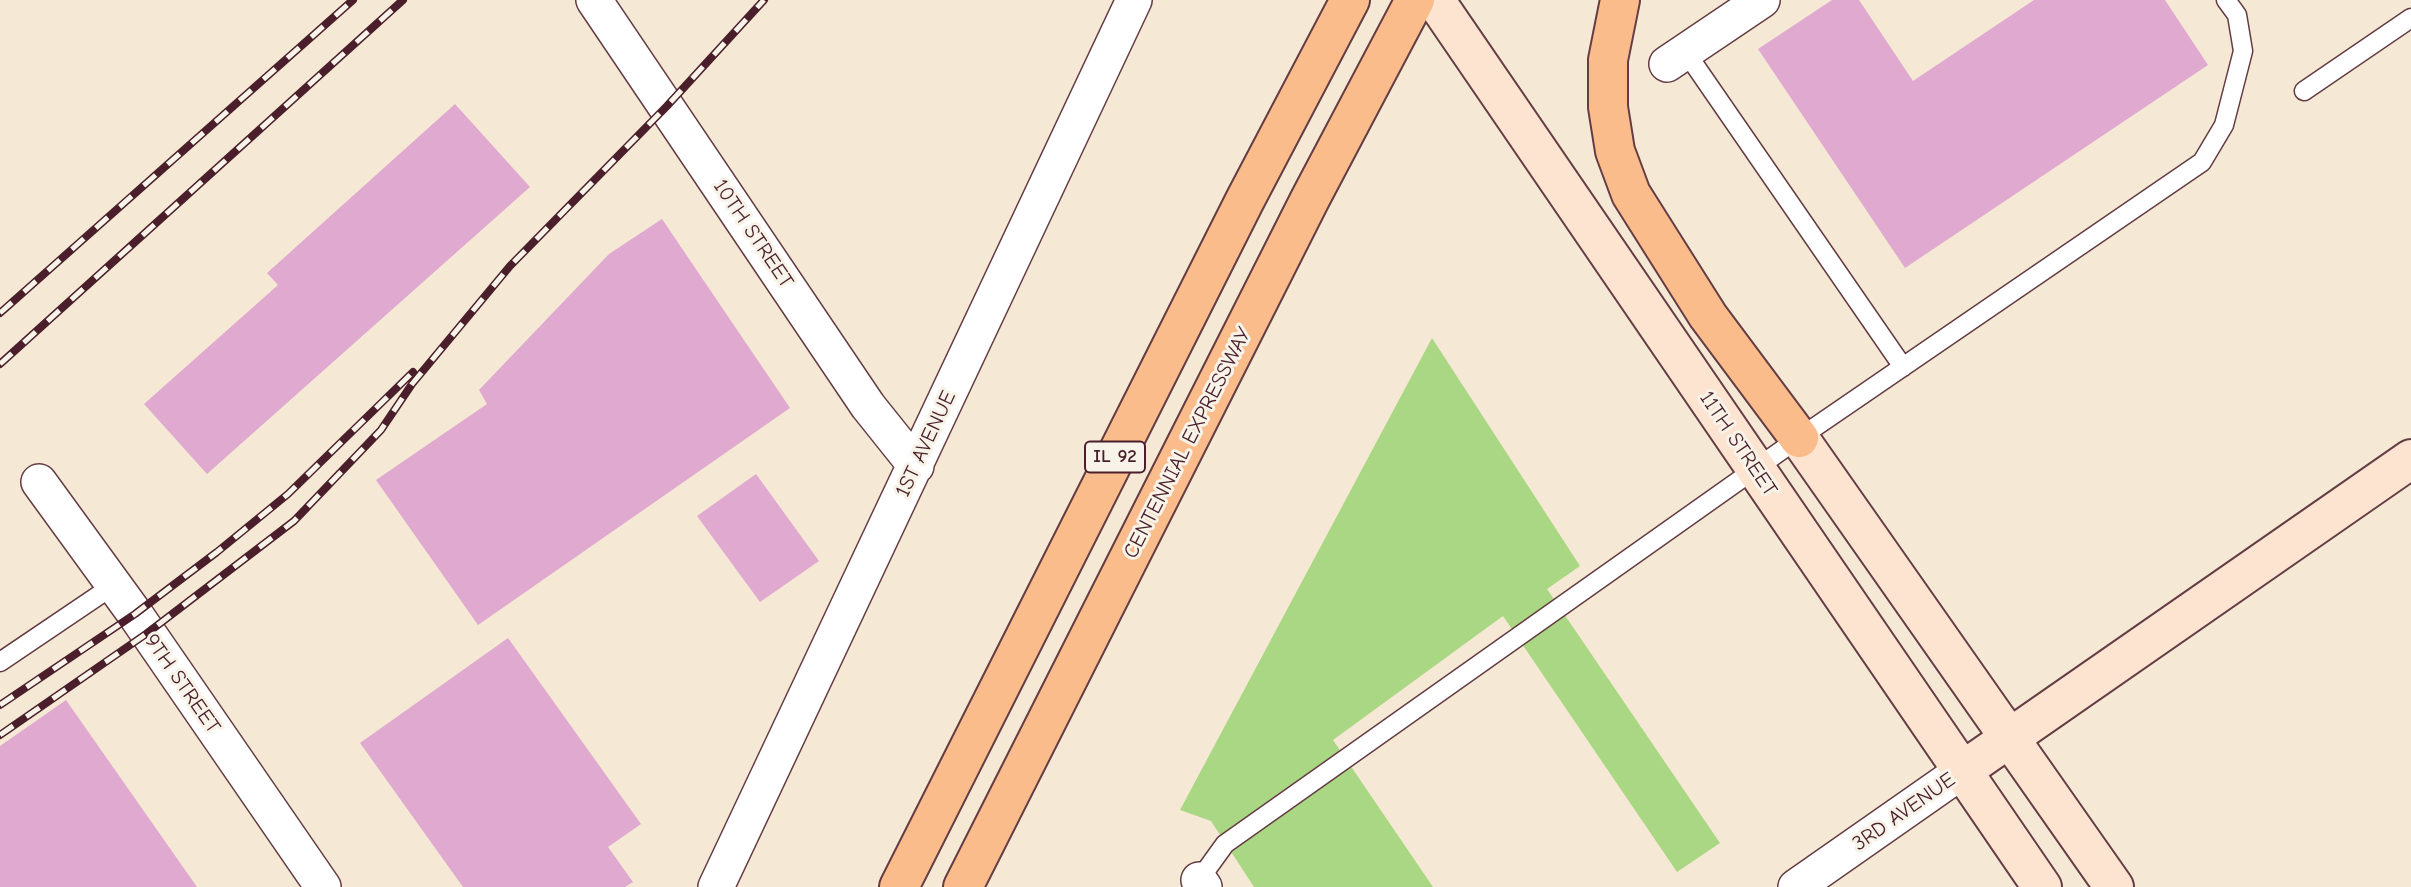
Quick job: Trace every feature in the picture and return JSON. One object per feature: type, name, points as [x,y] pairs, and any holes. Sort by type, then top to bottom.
[{"type":"highway","name":"CENTENNIAL EXPRESSWAY","points":[[963,887],[1415,0]]},
{"type":"highway","points":[[1620,0],[1608,60],[1608,107],[1615,151],[1630,194],[1708,316],[1799,438]]},
{"type":"highway","name":"IL 92","points":[[899,887],[1245,200],[1342,15]]},
{"type":"street","name":"10TH STREET","points":[[594,0],[869,406],[916,466]]},
{"type":"street","name":"1ST AVENUE","points":[[716,887],[1133,0]]},
{"type":"street","name":"11TH STREET","points":[[1435,0],[2042,887]]},
{"type":"street","points":[[1676,57],[1762,0]]},
{"type":"street","points":[[1799,438],[2114,887]]},
{"type":"street","name":"3RD AVENUE","points":[[1796,887],[2411,459]]},
{"type":"street","name":"9TH STREET","points":[[39,482],[114,585],[323,887]]},
{"type":"lane","points":[[1201,884],[1225,844],[1799,438],[2202,162],[2224,125],[2243,51],[2237,15],[2226,0]]},
{"type":"lane","points":[[2304,91],[2411,18]]},
{"type":"lane","points":[[1676,57],[1903,367]]},
{"type":"lane","points":[[0,662],[114,585]]},
{"type":"green space","points":[[1432,338],[1580,566],[1547,589],[1720,843],[1677,872],[1503,616],[1333,740],[1433,887],[1254,887],[1211,821],[1180,810]]},
{"type":"building","points":[[1832,0],[1859,0],[1913,81],[2034,0],[2165,0],[2208,65],[1905,268],[1758,49]]},
{"type":"building","points":[[455,104],[530,187],[207,474],[144,404],[278,285],[267,273]]},
{"type":"building","points":[[662,219],[790,408],[478,625],[376,480],[487,404],[479,390],[609,254]]},
{"type":"building","points":[[756,474],[819,561],[760,602],[697,516]]},
{"type":"building","points":[[508,638],[641,824],[608,847],[633,882],[625,887],[463,887],[360,743]]},
{"type":"building","points":[[66,700],[197,887],[0,887],[0,746]]},
{"type":"railway","points":[[0,313],[353,0]]},
{"type":"railway","points":[[0,364],[403,0]]},
{"type":"railway","points":[[0,735],[146,634],[294,521],[381,430],[412,384],[510,266],[667,106],[764,0]]},
{"type":"railway","points":[[0,705],[135,614],[217,552],[288,494],[413,372]]}]
